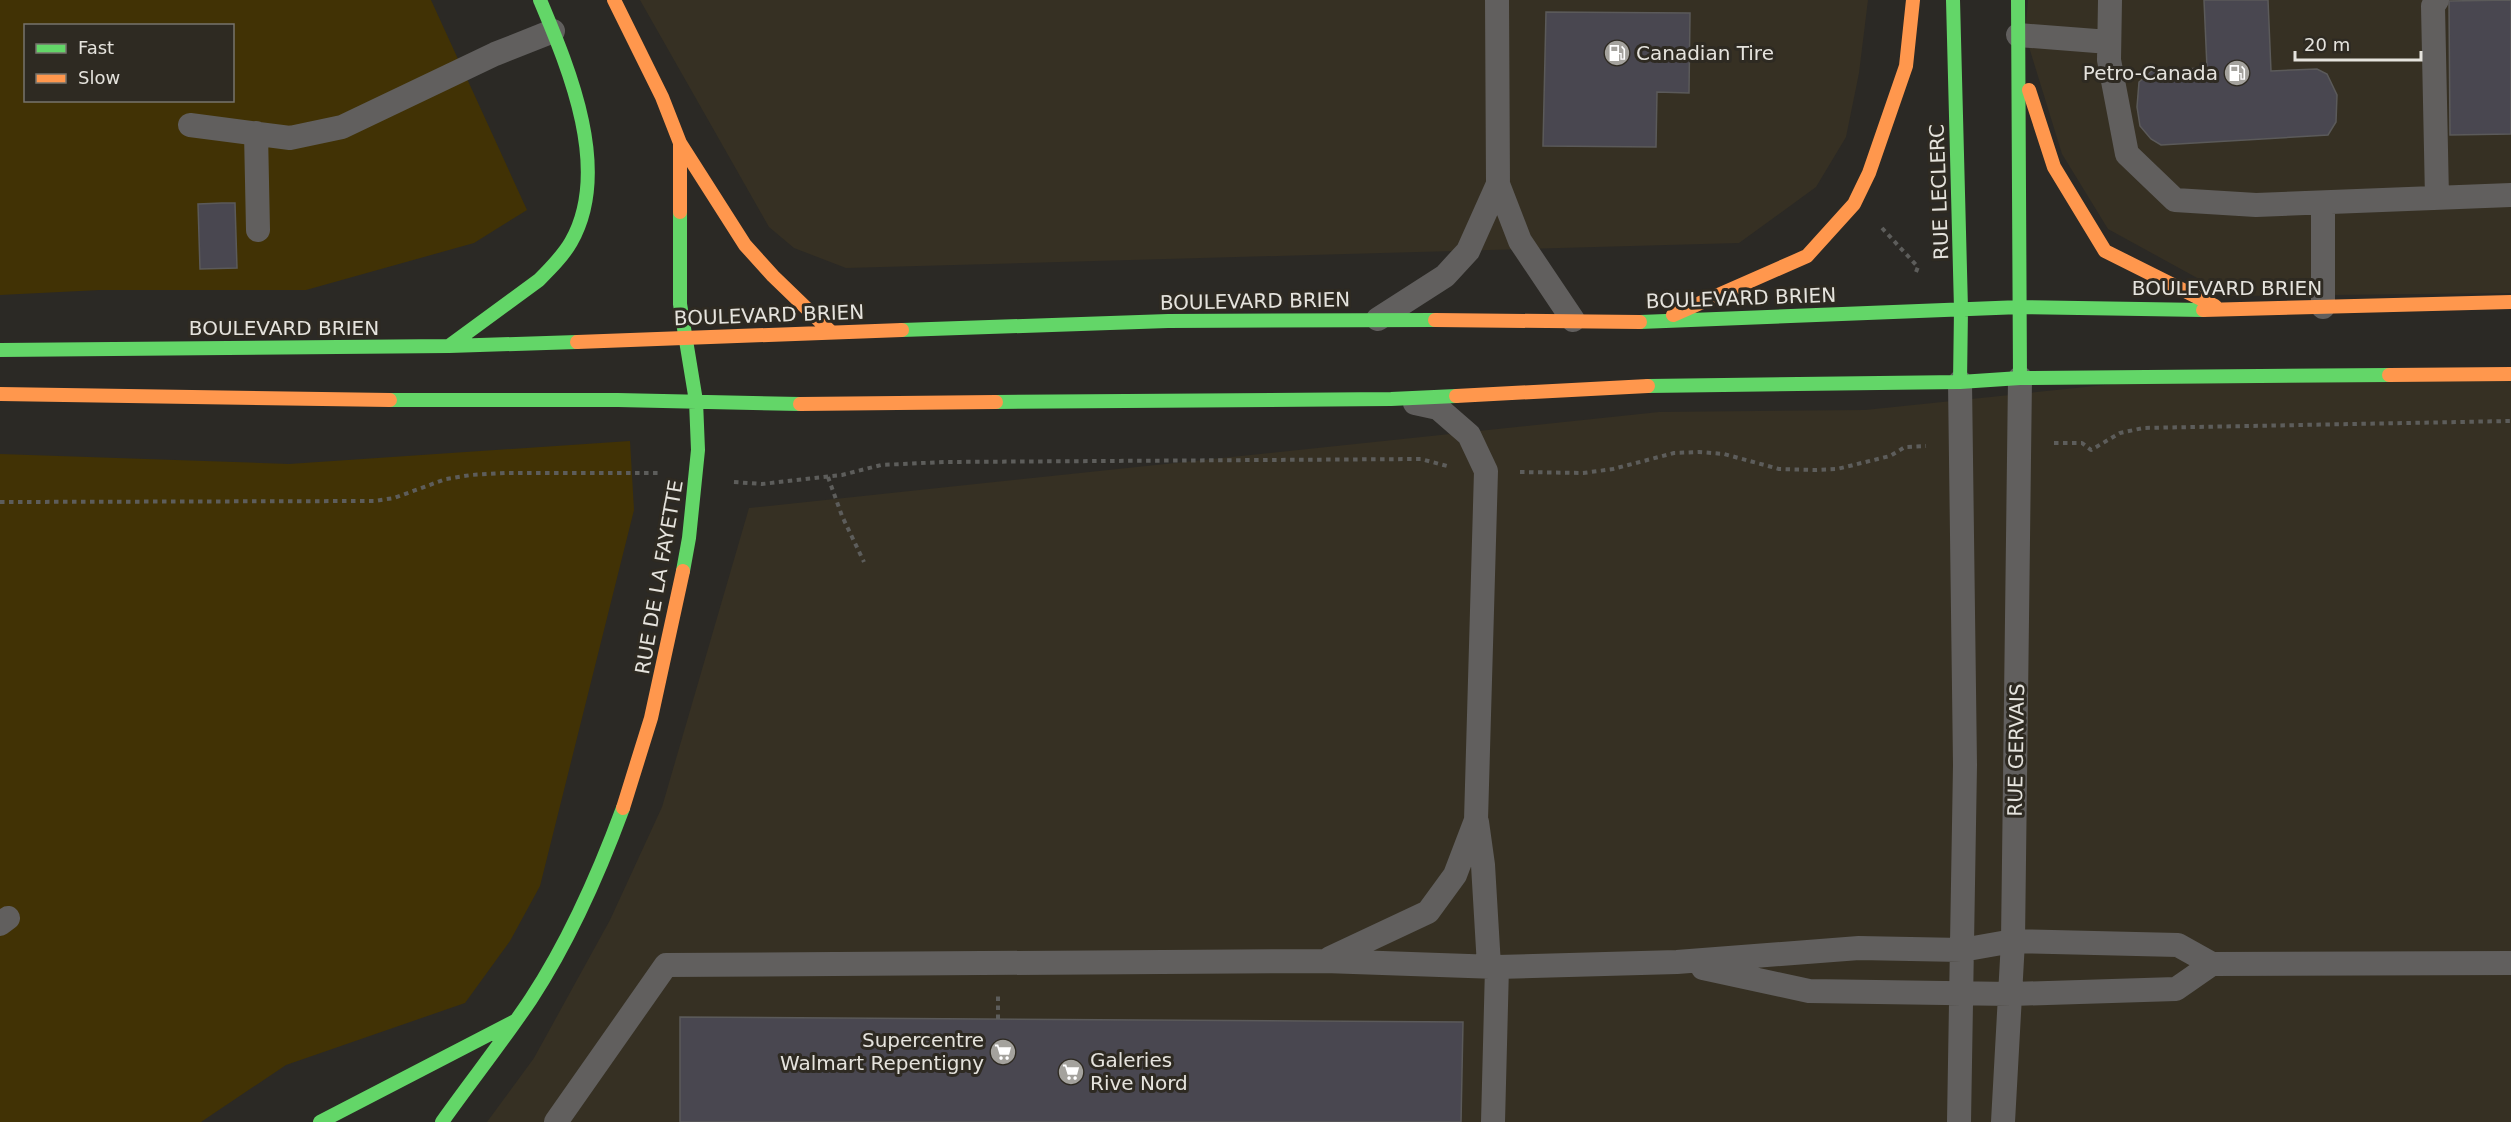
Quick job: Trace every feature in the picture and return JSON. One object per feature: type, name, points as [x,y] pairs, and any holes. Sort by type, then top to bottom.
[{"type":"main road","points":[[449,346],[551,268],[570,244],[582,215],[586,197],[586,153],[575,100],[553,31],[540,0]]},
{"type":"main road","name":"RUE DE LA FAYETTE","points":[[442,1122],[548,970],[597,872],[619,820],[651,718],[676,611],[689,538],[697,468],[696,401],[684,338],[680,280],[680,143],[662,97],[614,0]]},
{"type":"main road","points":[[1656,322],[1807,256],[1854,204],[1869,173],[1905,66],[1913,0]]},
{"type":"main road","name":"RUE LECLERC","points":[[1953,0],[1961,309],[1960,382]]},
{"type":"main road","points":[[2018,0],[2020,378]]},
{"type":"main road","points":[[2018,35],[2032,100],[2054,167],[2104,250],[2222,310]]},
{"type":"main road","points":[[680,143],[745,245],[773,276],[831,332]]},
{"type":"main road","name":"BOULEVARD BRIEN","points":[[0,350],[449,346],[1168,321],[1573,320],[1656,322],[2021,307],[2222,310],[2511,302]]},
{"type":"main road","points":[[0,394],[292,400],[696,401],[769,404],[1391,399],[1658,386],[1960,382],[2020,378],[2511,374]]},
{"type":"main road","points":[[320,1122],[514,1021]]},
{"type":"lane","points":[[1497,0],[1498,184],[1520,242],[1573,320]]},
{"type":"lane","points":[[2109,0],[2109,60],[2127,154],[2175,200],[2256,205],[2511,195]]},
{"type":"lane","points":[[2437,0],[2433,6],[2437,198]]},
{"type":"lane","points":[[190,125],[290,138],[342,127],[495,54],[553,31]]},
{"type":"lane","points":[[2018,35],[2109,42]]},
{"type":"lane","points":[[256,133],[258,230]]},
{"type":"lane","points":[[1378,320],[1444,276],[1468,251],[1498,184]]},
{"type":"lane","points":[[2323,203],[2323,307]]},
{"type":"lane","name":"RUE GERVAIS","points":[[2003,1122],[2012,994],[2020,378]]},
{"type":"lane","points":[[1959,1122],[1965,765],[1960,382]]},
{"type":"lane","points":[[1391,399],[1438,408],[1469,435],[1486,471],[1476,820],[1484,865],[1493,967],[1493,1122]]},
{"type":"lane","points":[[1325,961],[1428,912],[1455,875],[1476,820]]},
{"type":"lane","points":[[556,1122],[666,964],[1325,961],[1493,967],[1677,962],[1859,948],[1962,950],[2013,941],[2178,945],[2212,964],[2511,963]]},
{"type":"lane","points":[[1677,962],[1809,991],[2012,994],[2176,989],[2212,964]]},
{"type":"path","points":[[1874,220],[1918,267],[1915,275]]},
{"type":"path","points":[[2082,442],[2091,450],[2120,433],[2143,428],[2511,422]]},
{"type":"path","points":[[1519,472],[1583,473],[1613,469],[1674,453],[1699,452],[1724,454],[1779,469],[1816,471],[1837,469],[1890,456],[1905,447]]},
{"type":"path","points":[[735,482],[762,484],[828,477],[881,465],[944,462],[1420,459],[1451,468]]},
{"type":"path","points":[[0,502],[374,501],[394,498],[446,479],[471,475],[648,471]]},
{"type":"path","points":[[828,477],[846,526],[864,562]]},
{"type":"shaded area","points":[[0,0],[431,0],[527,210],[474,243],[306,290],[100,290],[0,295]]},
{"type":"shaded area","points":[[640,0],[1868,0],[1859,73],[1846,137],[1816,187],[1739,243],[846,268],[794,248],[769,227]]},
{"type":"shaded area","points":[[2028,0],[2511,0],[2511,293],[2230,296],[2108,229],[2062,154],[2025,34]]},
{"type":"shaded area","points":[[2511,374],[2511,1122],[487,1122],[534,1058],[610,920],[662,807],[749,508],[1659,412],[1865,410],[2182,377]]},
{"type":"shaded area","points":[[630,441],[634,510],[540,886],[510,941],[465,1003],[286,1065],[201,1122],[0,1122],[0,454],[289,464]]},
{"type":"building","name":"Petro-Canada","points":[[2204,0],[2268,0],[2271,71],[2317,69],[2327,74],[2337,95],[2336,122],[2328,135],[2161,145],[2151,139],[2140,126],[2137,107],[2139,82],[2153,70],[2207,68]]},
{"type":"building","points":[[2511,0],[2511,134],[2450,135],[2449,1]]},
{"type":"building","name":"Canadian Tire","points":[[1546,12],[1690,13],[1689,93],[1657,92],[1656,147],[1543,146]]},
{"type":"building","points":[[235,203],[237,268],[200,269],[198,204]]},
{"type":"building","name":"Galeries Rive Nord","points":[[680,1017],[1463,1022],[1461,1122],[680,1122]]},
{"type":"traffic: fast","points":[[449,346],[539,280],[568,247],[583,214],[588,184],[587,152],[582,120],[563,57],[540,0]]},
{"type":"traffic: fast","points":[[1953,0],[1961,309],[1960,382]]},
{"type":"traffic: fast","points":[[2018,0],[2020,378]]},
{"type":"traffic: fast","points":[[680,212],[680,304],[696,401],[698,450],[689,538],[683,571]]},
{"type":"traffic: fast","points":[[1640,322],[2021,307],[2203,310]]},
{"type":"traffic: fast","points":[[902,330],[1168,321],[1435,320]]},
{"type":"traffic: fast","points":[[0,350],[449,346],[577,342]]},
{"type":"traffic: fast","points":[[1648,386],[1960,382],[2020,378],[2389,375]]},
{"type":"traffic: fast","points":[[996,402],[1391,399],[1456,396]]},
{"type":"traffic: fast","points":[[390,400],[618,400],[800,404]]},
{"type":"traffic: fast","points":[[442,1122],[545,977],[582,906],[623,808]]},
{"type":"traffic: fast","points":[[320,1122],[515,1021]]},
{"type":"traffic: slow","points":[[614,0],[662,97],[680,143],[680,212]]},
{"type":"traffic: slow","points":[[1673,315],[1807,256],[1854,204],[1869,173],[1906,66],[1913,0]]},
{"type":"traffic: slow","points":[[2029,90],[2054,167],[2105,251],[2215,306]]},
{"type":"traffic: slow","points":[[680,143],[745,245],[773,276],[831,332]]},
{"type":"traffic: slow","points":[[2203,310],[2511,302]]},
{"type":"traffic: slow","points":[[1435,320],[1640,322]]},
{"type":"traffic: slow","points":[[577,342],[902,330]]},
{"type":"traffic: slow","points":[[2389,375],[2511,374]]},
{"type":"traffic: slow","points":[[1456,396],[1648,386]]},
{"type":"traffic: slow","points":[[0,394],[390,400]]},
{"type":"traffic: slow","points":[[800,404],[996,402]]},
{"type":"traffic: slow","points":[[623,808],[651,718],[683,571]]},
{"type":"place","name":"Canadian Tire","points":[[1617,53]]},
{"type":"place","name":"Petro-Canada","points":[[2237,73]]},
{"type":"place","name":"Supercentre Walmart Repentigny","points":[[1003,1052]]},
{"type":"place","name":"Galeries Rive Nord","points":[[1071,1072]]}]
